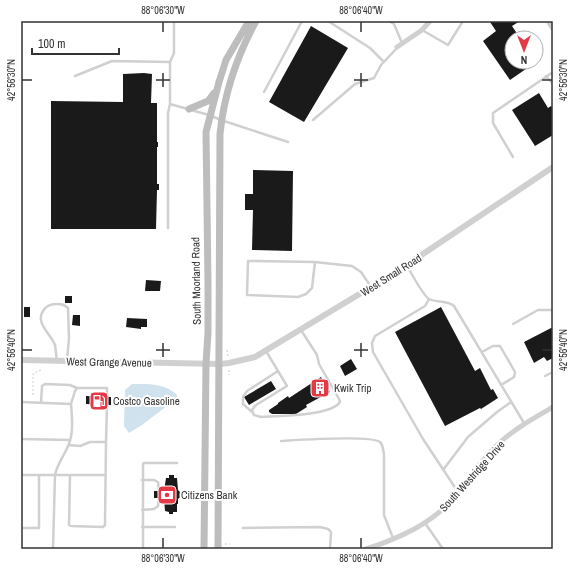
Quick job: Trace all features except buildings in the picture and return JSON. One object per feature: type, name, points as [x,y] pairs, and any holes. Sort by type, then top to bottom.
[{"type":"main road","name":"South Moorland Road","points":[[204,549],[206,364],[208,333],[206,132],[226,60],[249,21]]},
{"type":"main road","name":"South Moorland Road","points":[[218,549],[220,134],[234,69],[243,45],[256,21]]},
{"type":"main road","points":[[189,109],[208,101],[217,88]]},
{"type":"street","points":[[397,47],[422,30],[430,21]]},
{"type":"street","points":[[548,21],[553,30]]},
{"type":"street","name":"West Small Road","points":[[220,364],[248,360],[266,351],[407,265],[553,167]]},
{"type":"street","name":"West Grange Avenue","points":[[21,360],[220,364]]},
{"type":"street","name":"South Westridge Drive","points":[[366,549],[394,538],[425,523],[445,507],[498,444],[524,424],[553,407]]},
{"type":"lane","points":[[168,228],[168,113],[170,104],[170,62],[174,53],[174,21]]},
{"type":"lane","points":[[264,92],[302,21]]},
{"type":"lane","points":[[328,21],[370,48],[384,62]]},
{"type":"lane","points":[[390,21],[394,24],[402,44]]},
{"type":"lane","points":[[422,30],[448,45],[463,21]]},
{"type":"lane","points":[[312,120],[355,84],[374,78],[384,62],[397,47]]},
{"type":"lane","points":[[75,76],[112,61],[170,62]]},
{"type":"lane","points":[[513,157],[493,123],[493,113],[553,72]]},
{"type":"lane","points":[[546,76],[553,84]]},
{"type":"lane","points":[[170,104],[210,115],[288,142]]},
{"type":"lane","points":[[315,262],[312,288],[306,294],[298,297],[247,295],[248,261],[315,262],[352,266],[361,272],[371,288]]},
{"type":"lane","points":[[407,265],[429,299],[450,303],[454,306],[524,424]]},
{"type":"lane","points":[[429,299],[425,306],[375,336],[372,343],[373,352],[423,439],[458,492]]},
{"type":"lane","points":[[57,361],[55,346],[42,324],[41,319],[44,309],[52,304],[62,304],[68,308],[69,338],[67,361]]},
{"type":"lane","points":[[513,324],[538,310],[553,310]]},
{"type":"lane","points":[[278,371],[246,391],[243,395],[243,404],[256,416],[302,415],[330,409],[338,405],[340,402],[319,364],[317,355],[301,330]]},
{"type":"lane","points":[[482,352],[493,346],[500,346],[515,372],[514,377],[501,385]]},
{"type":"lane","points":[[252,412],[256,405],[287,386],[266,351]]},
{"type":"lane","points":[[545,376],[553,372]]},
{"type":"lane","points":[[41,403],[42,386],[45,384],[70,385],[77,388],[107,388],[107,397]]},
{"type":"lane","points":[[53,549],[55,475],[57,466],[69,445],[72,431],[71,404],[77,388]]},
{"type":"lane","points":[[21,402],[71,404]]},
{"type":"lane","points":[[443,470],[468,438],[497,412],[511,402]]},
{"type":"lane","points":[[70,475],[69,525],[103,527],[105,525],[107,405]]},
{"type":"lane","points":[[21,439],[70,440]]},
{"type":"lane","points":[[281,441],[361,439],[379,441],[383,445],[384,454],[384,515],[394,538]]},
{"type":"lane","points":[[69,445],[80,446],[90,442],[106,442]]},
{"type":"lane","points":[[142,549],[142,467],[144,463],[177,463]]},
{"type":"lane","points":[[21,474],[105,476]]},
{"type":"lane","points":[[21,528],[39,528],[39,475]]},
{"type":"lane","points":[[142,480],[154,480],[158,482],[159,491]]},
{"type":"lane","points":[[142,510],[154,509],[158,506],[159,498]]},
{"type":"lane","points":[[425,523],[443,549]]},
{"type":"lane","points":[[142,527],[175,527]]},
{"type":"lane","points":[[243,528],[320,527],[328,529],[331,532],[330,549]]},
{"type":"path","points":[[33,396],[34,374],[41,370]]},
{"type":"water","points":[[132,384],[162,386],[177,395],[176,399],[129,433],[124,426],[125,390]]},
{"type":"place","name":"Kwik Trip","points":[[320,388]]},
{"type":"place","name":"Costco Gasoline","points":[[99,401]]},
{"type":"place","name":"Citizens Bank","points":[[167,495]]}]
